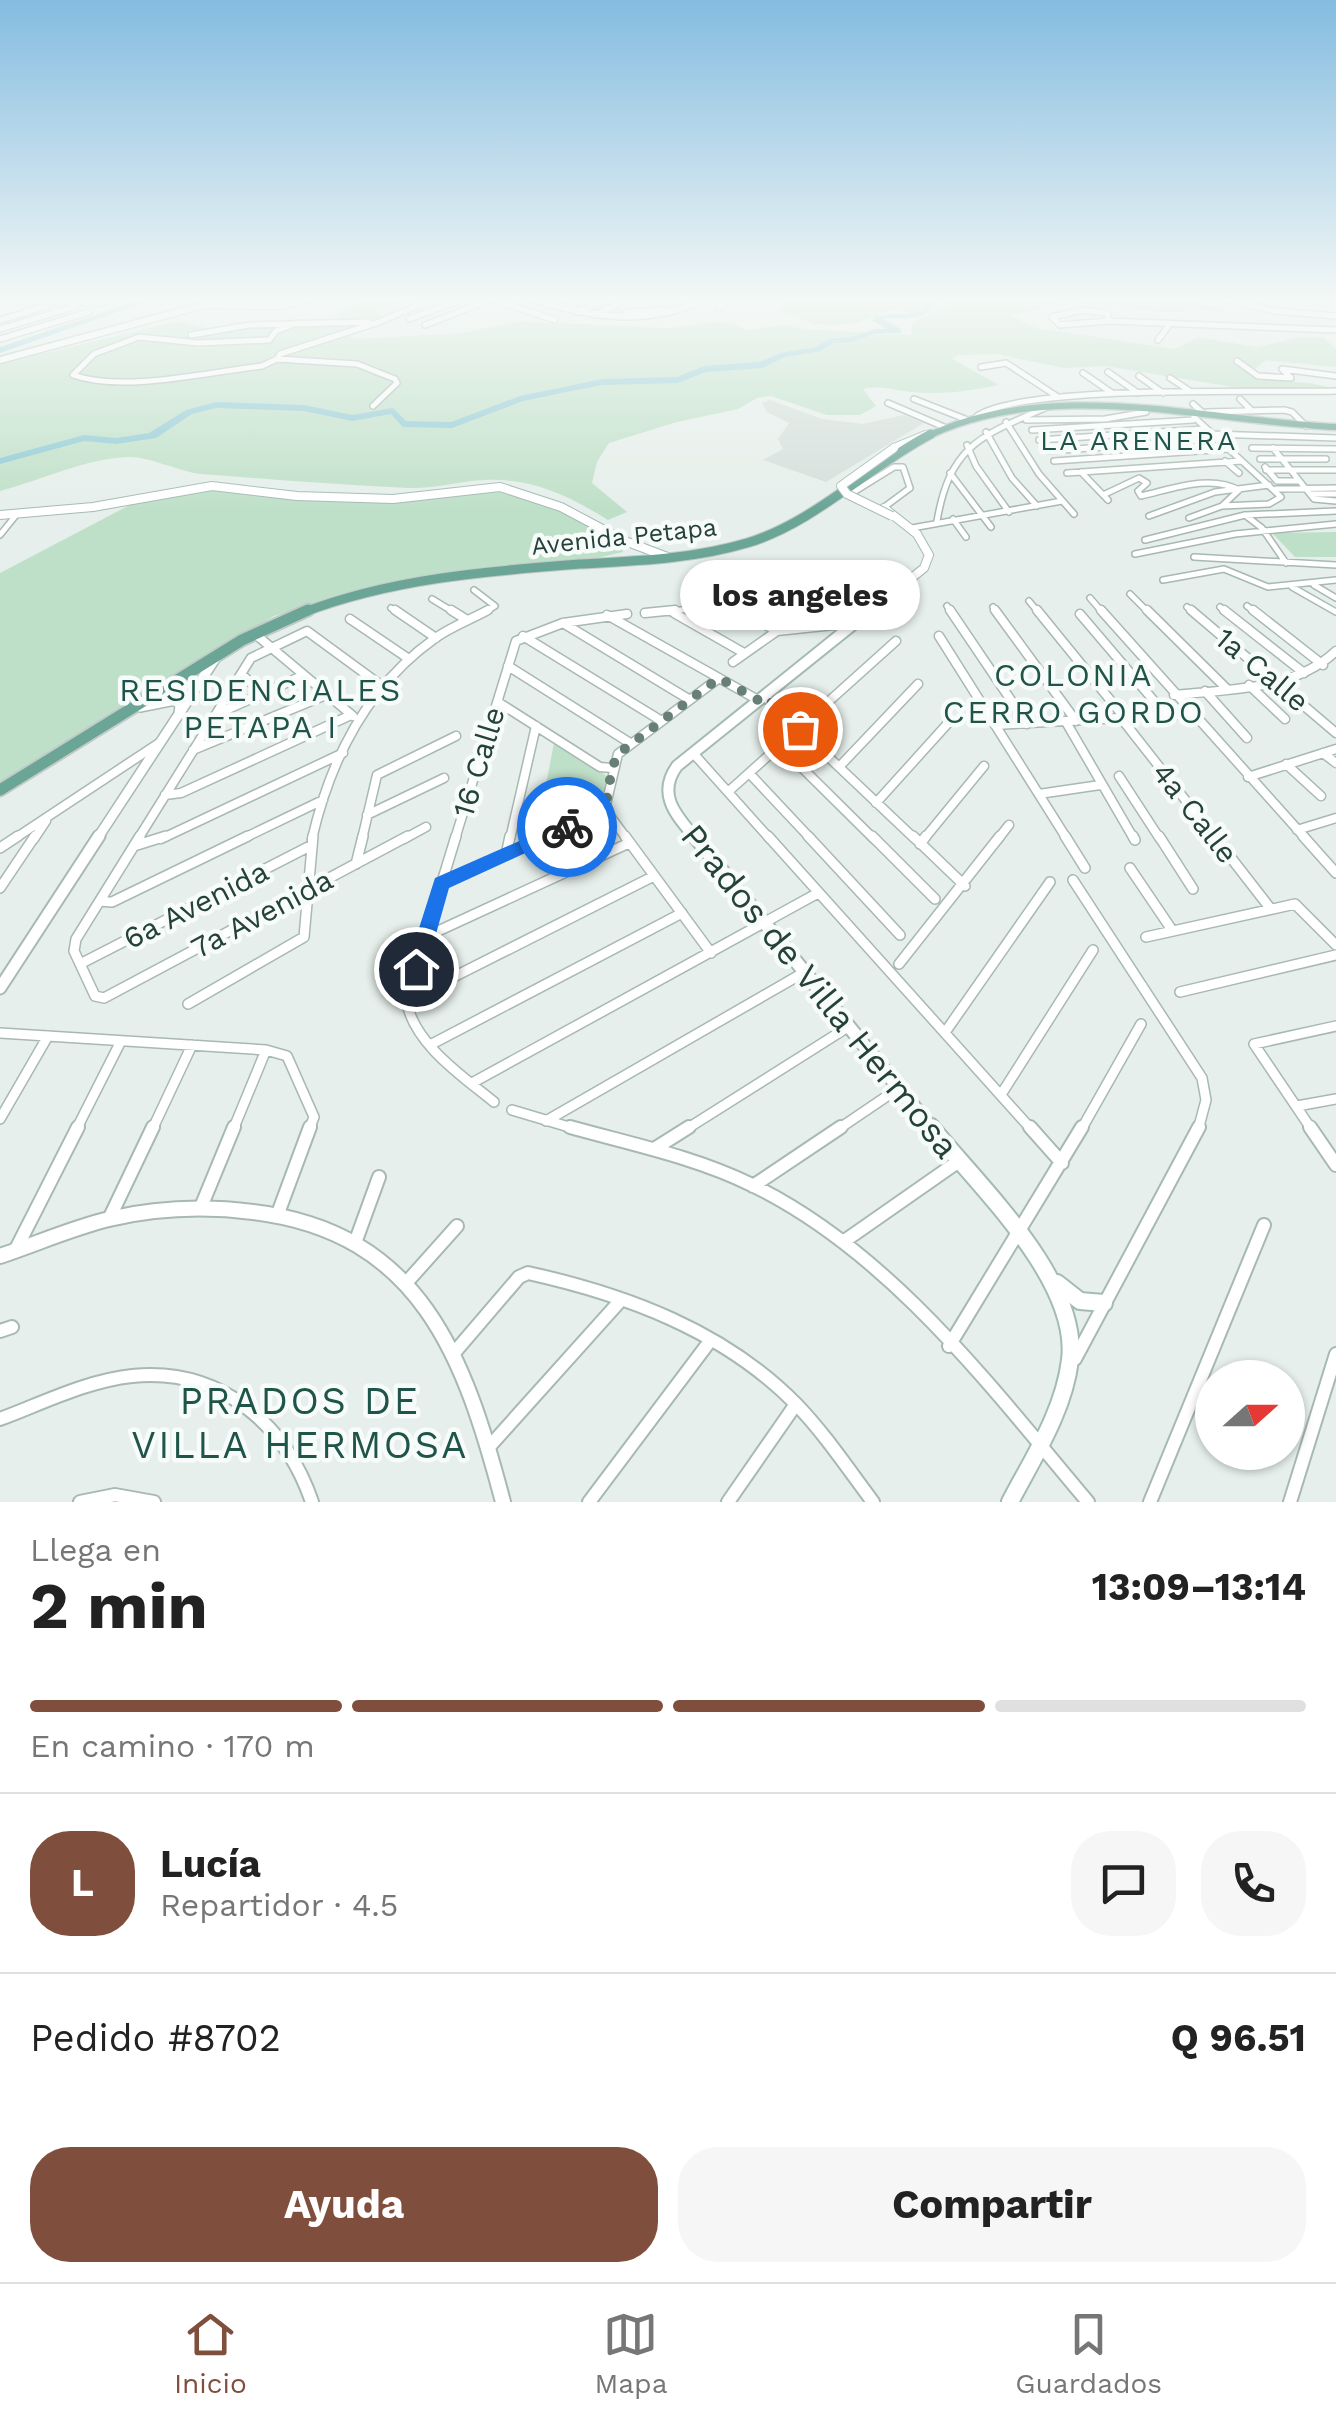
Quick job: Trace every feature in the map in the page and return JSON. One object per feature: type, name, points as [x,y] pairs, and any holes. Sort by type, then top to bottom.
[{"type":"main road","name":"Avenida Petapa","points":[[0,793],[217,656],[251,646],[254,633],[303,613],[420,584],[671,558],[731,548],[767,536],[852,488],[927,435],[965,419],[1045,408],[1146,412],[1335,431]]},
{"type":"main road","points":[[910,526],[848,494],[841,486],[894,448],[927,435]]},
{"type":"main road","points":[[0,516],[93,507],[212,486],[297,496],[392,500],[500,488],[561,506],[649,560]]},
{"type":"main road","points":[[852,488],[910,526]]},
{"type":"main road","name":"Prados de Villa Hermosa","points":[[910,526],[927,547],[927,562],[693,753],[671,774],[666,789],[668,802],[763,924],[1051,1278],[1070,1328],[1068,1373],[1010,1502]]},
{"type":"main road","points":[[627,543],[671,558]]},
{"type":"main road","points":[[602,563],[627,553],[627,543]]},
{"type":"main road","points":[[1051,1278],[1074,1298],[1104,1303]]},
{"type":"street","points":[[76,369],[73,372],[81,380],[133,381],[237,369]]},
{"type":"street","points":[[371,369],[396,379],[397,383],[373,406]]},
{"type":"street","points":[[1015,369],[1058,397]]},
{"type":"street","points":[[1251,369],[1268,379],[1291,378],[1282,369]]},
{"type":"street","points":[[1283,369],[1336,376]]},
{"type":"street","points":[[1108,372],[1138,392]]},
{"type":"street","points":[[1083,373],[1112,394]]},
{"type":"street","points":[[1139,376],[1163,392]]},
{"type":"street","points":[[1170,378],[1194,393]]},
{"type":"street","points":[[977,416],[992,406],[1058,397],[1138,392],[1336,391]]},
{"type":"street","points":[[914,398],[965,419]]},
{"type":"street","points":[[1240,399],[1252,411]]},
{"type":"street","points":[[1167,402],[1176,412],[1193,416],[1281,498],[1278,502],[1222,506],[1189,518]]},
{"type":"street","points":[[888,403],[944,426]]},
{"type":"street","points":[[1216,403],[1225,412]]},
{"type":"street","points":[[1193,404],[1193,416]]},
{"type":"street","points":[[930,532],[952,462],[966,445],[1006,422],[1045,408]]},
{"type":"street","points":[[1032,430],[1225,412],[1290,411],[1334,449]]},
{"type":"street","points":[[1026,420],[1107,422],[1146,412]]},
{"type":"street","points":[[1006,422],[1032,464],[1074,514]]},
{"type":"street","points":[[1107,422],[1152,466]]},
{"type":"street","points":[[1039,440],[1204,429]]},
{"type":"street","points":[[1048,450],[1214,436],[1321,438],[1335,431]]},
{"type":"street","points":[[986,432],[1012,478],[1037,506]]},
{"type":"street","points":[[966,445],[1009,512]]},
{"type":"street","points":[[1252,448],[1334,449]]},
{"type":"street","points":[[1273,448],[1307,491]]},
{"type":"street","points":[[1294,448],[1336,494]]},
{"type":"street","points":[[1317,449],[1336,469]]},
{"type":"street","points":[[1054,461],[1228,450]]},
{"type":"street","points":[[1299,481],[1276,480],[1260,459],[1326,459]]},
{"type":"street","points":[[1066,472],[1240,461]]},
{"type":"street","points":[[1224,462],[1239,473]]},
{"type":"street","points":[[852,488],[894,467],[903,467],[910,488],[883,508]]},
{"type":"street","points":[[1266,470],[1336,469]]},
{"type":"street","points":[[950,472],[990,527]]},
{"type":"street","points":[[1081,472],[1106,498],[1139,478],[1148,483],[1138,491],[1140,496],[1202,484],[1228,484],[1239,490]]},
{"type":"street","points":[[1148,516],[1215,492],[1272,487],[1336,494]]},
{"type":"street","points":[[1307,491],[1326,487]]},
{"type":"street","points":[[1222,506],[1239,490]]},
{"type":"street","points":[[910,526],[1062,500]]},
{"type":"street","points":[[1145,540],[1246,515],[1336,510]]},
{"type":"street","points":[[0,535],[17,514]]},
{"type":"street","points":[[1246,515],[1262,528],[1286,563]]},
{"type":"street","points":[[952,518],[966,537]]},
{"type":"street","points":[[1135,554],[1199,544],[1262,528],[1336,524]]},
{"type":"street","points":[[1194,556],[1336,565]]},
{"type":"street","points":[[1163,580],[1224,568],[1266,587],[1334,582]]},
{"type":"street","points":[[1313,584],[1336,598]]},
{"type":"street","points":[[1290,585],[1336,612]]},
{"type":"street","points":[[645,614],[852,589],[890,594]]},
{"type":"street","points":[[165,795],[181,792],[354,716],[409,659],[436,638],[495,606],[474,590]]},
{"type":"street","points":[[1130,594],[1226,688]]},
{"type":"street","points":[[1090,598],[1336,873]]},
{"type":"street","points":[[432,599],[467,620]]},
{"type":"street","name":"4a Calle","points":[[1029,601],[1270,908]]},
{"type":"street","points":[[730,606],[777,630]]},
{"type":"street","points":[[947,606],[1027,724]]},
{"type":"street","points":[[1247,606],[1323,665]]},
{"type":"street","points":[[993,607],[1076,722]]},
{"type":"street","points":[[391,608],[436,638]]},
{"type":"street","name":"1a Calle","points":[[1187,608],[1336,732]]},
{"type":"street","points":[[1220,608],[1304,673]]},
{"type":"street","points":[[672,612],[744,653]]},
{"type":"street","points":[[521,637],[563,623],[627,614]]},
{"type":"street","points":[[1080,614],[1166,715]]},
{"type":"street","points":[[607,616],[761,698],[800,729],[965,886]]},
{"type":"street","points":[[350,619],[409,659]]},
{"type":"street","points":[[563,623],[690,700]]},
{"type":"street","points":[[733,662],[777,630],[854,623]]},
{"type":"street","points":[[80,964],[74,947],[241,674],[251,646],[304,631],[382,686]]},
{"type":"street","points":[[254,633],[354,716]]},
{"type":"street","points":[[940,636],[1085,868]]},
{"type":"street","points":[[521,637],[660,720]]},
{"type":"street","name":"16 Calle","points":[[406,1000],[508,666],[521,637]]},
{"type":"street","points":[[729,792],[896,641]]},
{"type":"street","points":[[1174,695],[1276,682],[1323,665],[1336,651]]},
{"type":"street","points":[[0,988],[217,656]]},
{"type":"street","points":[[508,666],[630,743]]},
{"type":"street","points":[[241,674],[263,693]]},
{"type":"street","points":[[216,714],[304,675]]},
{"type":"street","points":[[711,953],[605,810],[612,768],[630,743],[719,678]]},
{"type":"street","points":[[838,767],[918,684]]},
{"type":"street","points":[[1249,685],[1285,719]]},
{"type":"street","points":[[1205,691],[1247,738]]},
{"type":"street","points":[[193,750],[326,695]]},
{"type":"street","points":[[128,712],[172,699],[180,706],[178,716]]},
{"type":"street","points":[[498,702],[600,768],[612,768]]},
{"type":"street","points":[[996,724],[1190,714]]},
{"type":"street","points":[[188,1004],[304,937],[312,845],[323,800],[354,716]]},
{"type":"street","points":[[876,802],[950,722]]},
{"type":"street","points":[[1066,722],[1135,840]]},
{"type":"street","points":[[506,855],[536,726]]},
{"type":"street","points":[[356,864],[377,775],[456,736]]},
{"type":"street","points":[[0,848],[163,740]]},
{"type":"street","points":[[780,746],[935,899]]},
{"type":"street","points":[[1248,777],[1336,748]]},
{"type":"street","points":[[693,753],[1062,1163]]},
{"type":"street","points":[[1323,753],[1336,763]]},
{"type":"street","points":[[134,846],[150,844],[342,754]]},
{"type":"street","points":[[1286,764],[1321,796]]},
{"type":"street","points":[[920,844],[984,766]]},
{"type":"street","points":[[750,774],[900,935]]},
{"type":"street","points":[[1119,776],[1193,889]]},
{"type":"street","points":[[366,816],[444,778]]},
{"type":"street","points":[[1039,794],[1100,786]]},
{"type":"street","points":[[100,902],[112,902],[323,800]]},
{"type":"street","points":[[1115,807],[1140,805]]},
{"type":"street","points":[[442,883],[605,810]]},
{"type":"street","points":[[0,888],[48,817]]},
{"type":"street","points":[[1297,830],[1336,818]]},
{"type":"street","points":[[899,964],[1010,825]]},
{"type":"street","name":"7a Avenida","points":[[80,964],[98,998],[108,997],[426,827]]},
{"type":"street","points":[[426,937],[629,842]]},
{"type":"street","name":"6a Avenida","points":[[80,964],[312,845]]},
{"type":"street","points":[[1130,868],[1172,930]]},
{"type":"street","points":[[494,1102],[430,1045],[406,1011],[406,1000],[654,876]]},
{"type":"street","points":[[1068,1373],[1203,1120],[1206,1100],[1202,1078],[1072,880]]},
{"type":"street","points":[[946,1031],[1050,882]]},
{"type":"street","points":[[472,1084],[818,893]]},
{"type":"street","points":[[1146,937],[1270,908],[1299,905],[1336,944]]},
{"type":"street","points":[[430,1045],[682,914]]},
{"type":"street","points":[[1002,1093],[1093,950]]},
{"type":"street","points":[[1180,992],[1336,955]]},
{"type":"street","points":[[546,1121],[803,973]]},
{"type":"street","points":[[950,1346],[1062,1163],[1140,1024]]},
{"type":"street","points":[[1336,1026],[1254,1043],[1336,1165]]},
{"type":"street","points":[[654,1149],[848,1027]]},
{"type":"street","points":[[0,1034],[266,1050],[291,1060],[314,1117],[277,1216]]},
{"type":"street","points":[[0,1119],[48,1036]]},
{"type":"street","points":[[7,1254],[122,1041]]},
{"type":"street","points":[[110,1219],[192,1045]]},
{"type":"street","points":[[201,1207],[266,1050]]},
{"type":"street","points":[[753,1186],[899,1088]]},
{"type":"street","points":[[1297,1106],[1336,1099]]},
{"type":"street","points":[[512,1110],[654,1149],[753,1186],[843,1242],[950,1346],[1088,1502]]},
{"type":"street","points":[[843,1242],[960,1162]]},
{"type":"street","points":[[355,1244],[379,1177]]},
{"type":"street","points":[[7,1254],[110,1219],[201,1207],[241,1208],[277,1216],[320,1228],[355,1244],[407,1282],[454,1353],[489,1447],[503,1502]]},
{"type":"street","points":[[1150,1502],[1264,1225]]},
{"type":"street","points":[[407,1282],[457,1226]]},
{"type":"street","points":[[454,1353],[528,1273],[621,1300],[710,1341],[764,1376],[796,1404],[870,1500]]},
{"type":"street","points":[[489,1447],[621,1300]]},
{"type":"street","points":[[588,1502],[710,1341]]},
{"type":"street","points":[[1290,1502],[1336,1354]]},
{"type":"street","points":[[0,1419],[100,1382],[134,1375],[198,1380],[227,1391],[260,1413],[297,1464],[312,1502]]},
{"type":"street","points":[[728,1502],[796,1404]]},
{"type":"street","points":[[84,1501],[115,1495],[154,1502]]},
{"type":"shaded area","points":[[770,400],[822,419],[863,424],[904,415],[924,423],[826,482],[763,460],[783,449],[778,439],[789,423],[767,412],[762,403]]},
{"type":"green space","points":[[0,369],[970,369],[999,385],[933,393],[863,389],[876,406],[860,415],[827,415],[771,396],[757,398],[738,409],[609,443],[597,462],[592,483],[627,512],[608,520],[565,496],[519,482],[485,480],[418,488],[356,485],[200,474],[130,457],[81,465],[0,491]]},
{"type":"green space","points":[[1125,369],[1254,369],[1252,371],[1269,378],[1328,387],[1244,389]]},
{"type":"green space","points":[[500,487],[588,523],[605,532],[623,552],[482,569],[351,593],[274,616],[0,784],[0,573],[145,497],[200,488],[393,499]]},
{"type":"green space","points":[[1336,532],[1336,557],[1295,557],[1272,533]]},
{"type":"green space","points":[[554,743],[607,776],[600,808],[536,836]]},
{"type":"waterway","points":[[0,461],[84,438],[116,441],[152,436],[189,412],[216,405],[304,408],[352,418],[393,411],[403,424],[452,425],[520,399],[603,382],[678,380],[704,369]]},
{"type":"way so far","points":[[567,827],[605,810],[618,754],[719,678],[758,700],[764,696],[800,729]]},
{"type":"place","name":"los angeles","points":[[800,729]]},
{"type":"district","name":"LA ARENERA","points":[[1139,440]]},
{"type":"district","name":"COLONIA CERRO GORDO","points":[[1074,694]]},
{"type":"district","name":"RESIDENCIALES PETAPA I","points":[[261,708]]},
{"type":"district","name":"PRADOS DE VILLA HERMOSA","points":[[300,1423]]},
{"type":"route","points":[[416,969],[442,883],[567,827]]}]
